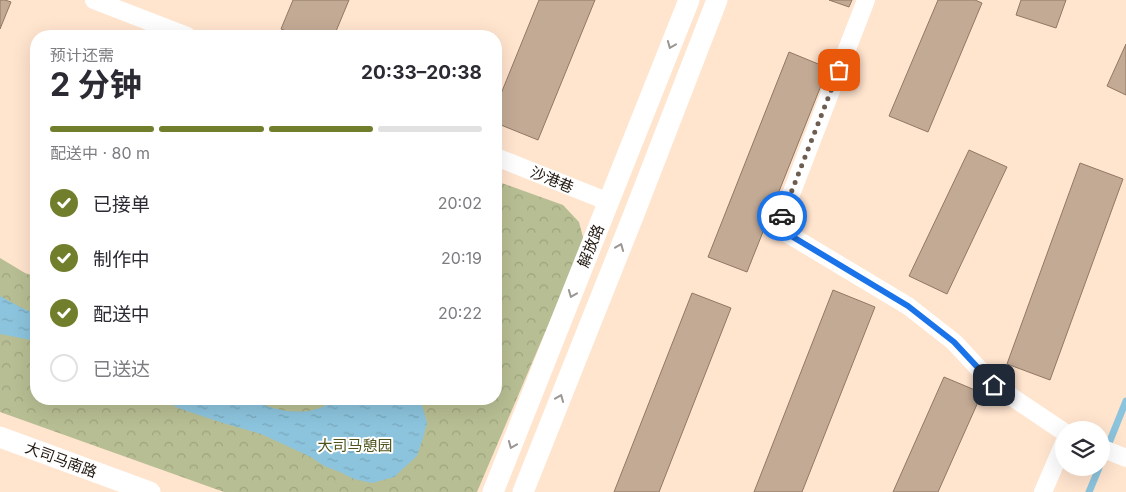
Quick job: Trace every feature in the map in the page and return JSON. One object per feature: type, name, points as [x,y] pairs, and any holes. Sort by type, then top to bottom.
[{"type":"street","points":[[94,0],[172,30]]},
{"type":"street","name":"解放路","points":[[493,492],[689,0]]},
{"type":"street","name":"解放路","points":[[523,492],[717,0]]},
{"type":"street","points":[[866,0],[778,228],[908,306],[954,342],[994,385],[1055,426]]},
{"type":"street","name":"沙港巷","points":[[502,159],[609,202]]},
{"type":"street","name":"大司马南路","points":[[0,437],[150,492]]},
{"type":"street","points":[[1110,452],[1122,457]]},
{"type":"street","points":[[1043,492],[1055,463]]},
{"type":"green space","name":"大司马憩园","points":[[502,183],[563,205],[579,222],[584,241],[477,492],[224,492],[0,412],[0,258],[30,275],[30,405],[502,405]]},
{"type":"water","points":[[0,296],[30,311],[30,340],[0,334]]},
{"type":"water","points":[[173,405],[264,405],[281,410],[304,411],[315,410],[327,405],[421,405],[427,423],[417,456],[394,477],[372,483],[354,479],[324,466],[311,457],[261,434]]},
{"type":"building","points":[[0,0],[11,2],[0,29]]},
{"type":"building","points":[[293,0],[349,0],[336,30],[281,29]]},
{"type":"building","points":[[539,0],[595,0],[538,140],[502,125],[502,91]]},
{"type":"building","points":[[829,0],[852,0],[849,7]]},
{"type":"building","points":[[938,0],[975,0],[982,3],[928,132],[889,116]]},
{"type":"building","points":[[1021,0],[1066,0],[1056,28],[1016,15]]},
{"type":"building","points":[[1126,44],[1126,95],[1107,86]]},
{"type":"building","points":[[789,52],[828,68],[747,272],[708,257]]},
{"type":"building","points":[[969,150],[1007,167],[947,294],[909,276]]},
{"type":"building","points":[[1080,163],[1123,179],[1050,380],[1007,364]]},
{"type":"building","points":[[833,290],[875,307],[802,492],[754,492]]},
{"type":"building","points":[[692,293],[731,308],[659,492],[614,492]]},
{"type":"building","points":[[944,377],[982,393],[938,492],[893,492]]},
{"type":"waterway","points":[[1110,441],[1126,401]]},
{"type":"waterway","points":[[1089,492],[1096,476]]},
{"type":"way so far","points":[[782,216],[839,70]]},
{"type":"route","points":[[782,216],[778,228],[908,306],[954,342],[994,385]]}]
